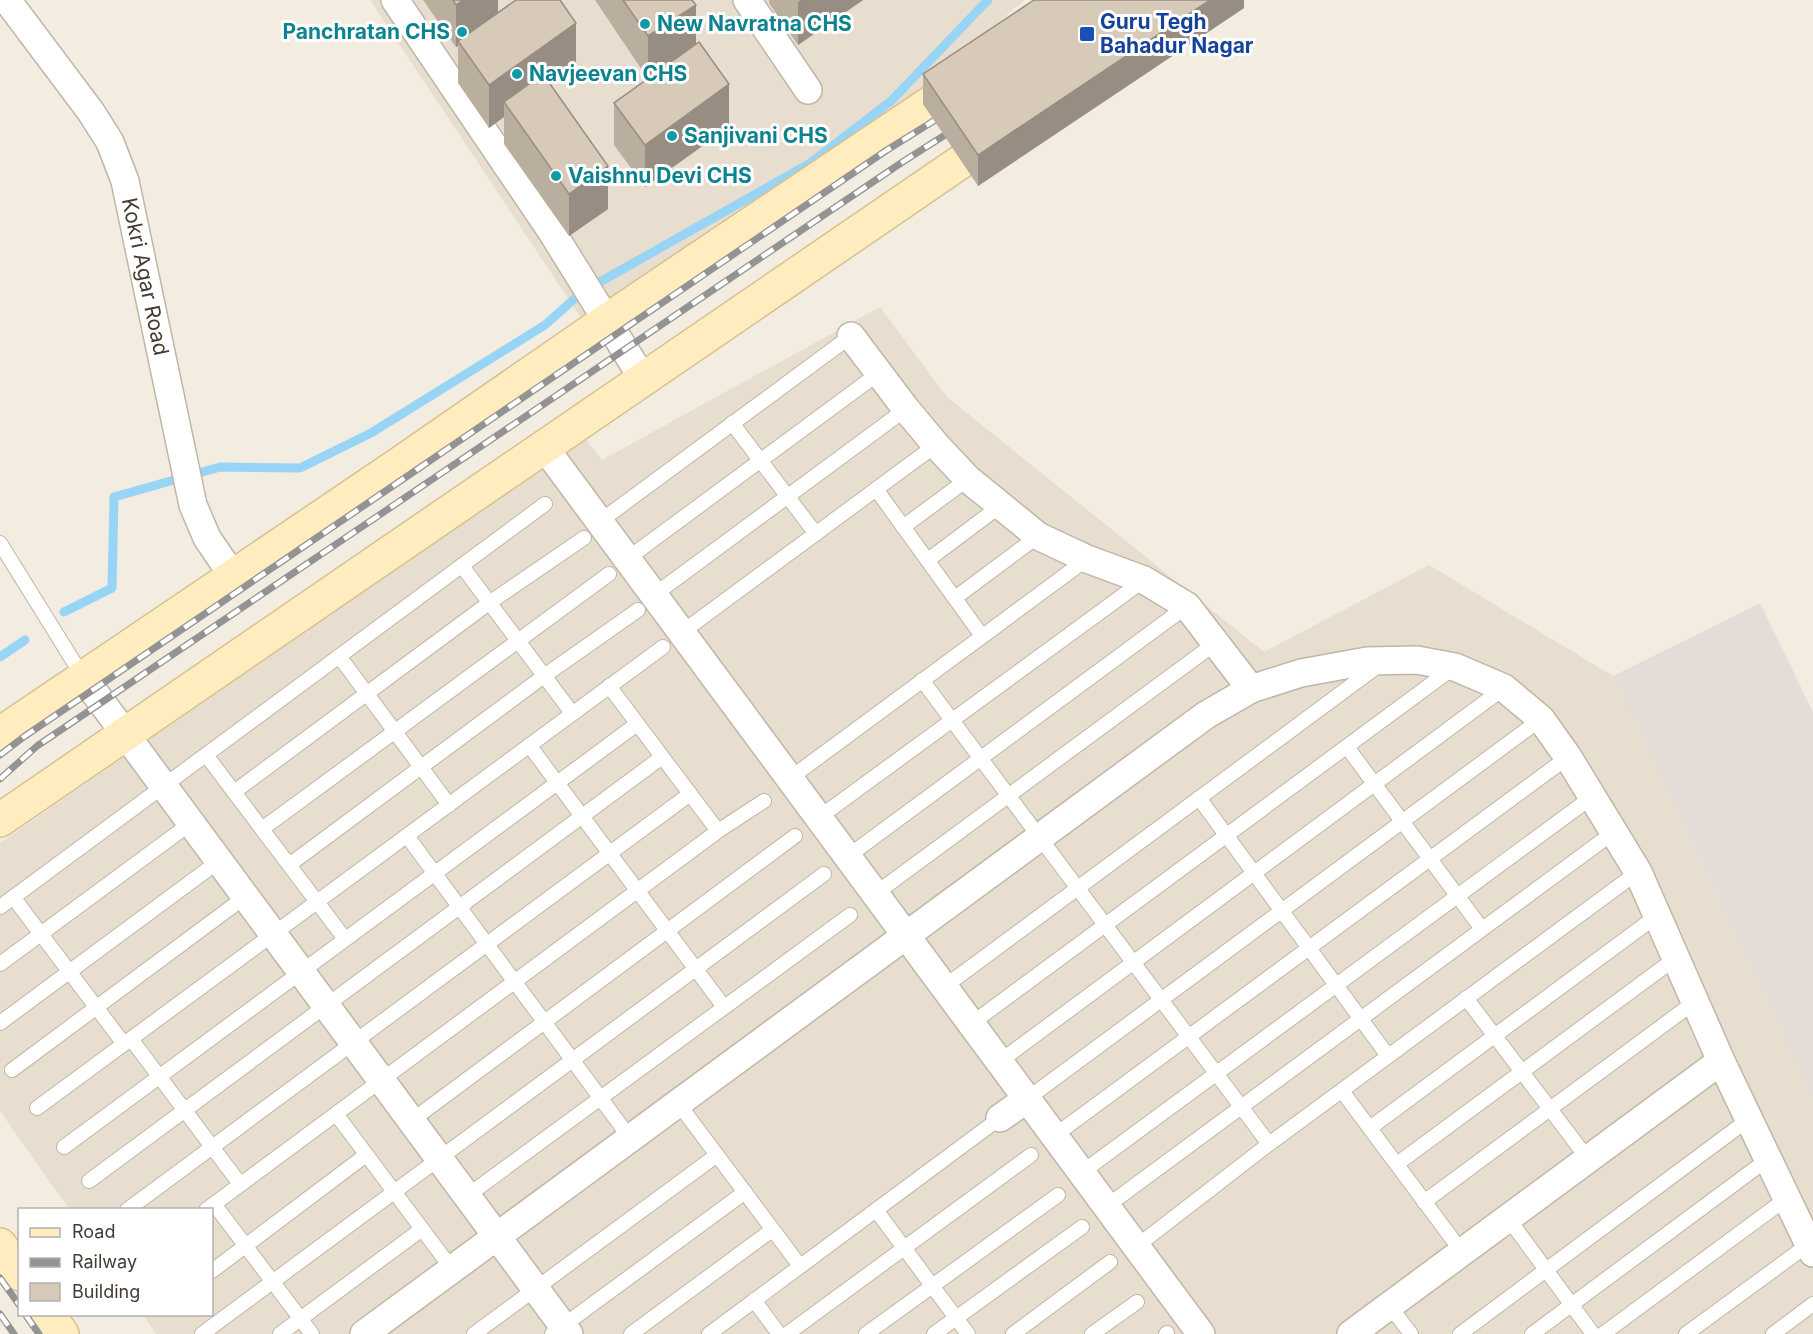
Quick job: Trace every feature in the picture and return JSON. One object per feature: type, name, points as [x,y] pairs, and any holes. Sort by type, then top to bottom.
[{"type":"main road","points":[[0,734],[233,576],[601,313],[986,66]]},
{"type":"main road","points":[[0,820],[1022,120]]},
{"type":"main road","points":[[0,1245],[18,1271]]},
{"type":"main road","points":[[49,1316],[62,1334]]},
{"type":"street","name":"Kokri Agar Road","points":[[7,0],[91,112],[110,142],[125,181],[193,505],[207,538],[233,576]]},
{"type":"street","points":[[395,0],[552,232],[643,380]]},
{"type":"street","points":[[747,0],[808,90]]},
{"type":"street","points":[[851,336],[906,409],[968,479],[1038,536],[1087,559],[1144,580],[1187,606],[1251,689]]},
{"type":"street","points":[[545,448],[592,530],[672,640],[789,779],[1201,1334]]},
{"type":"street","points":[[364,1334],[1206,715],[1251,689],[1301,673],[1366,661],[1417,660],[1455,667],[1504,688],[1541,719],[1568,757],[1638,872],[1722,1061],[1811,1248]]},
{"type":"street","points":[[83,677],[497,1236],[562,1331]]},
{"type":"street","points":[[1351,1334],[1722,1061]]},
{"type":"street","points":[[1000,1118],[1027,1099]]},
{"type":"lane","points":[[234,792],[489,603],[592,530],[851,336]]},
{"type":"lane","points":[[262,829],[879,373]]},
{"type":"lane","points":[[289,865],[906,409]]},
{"type":"lane","points":[[732,423],[816,534]]},
{"type":"lane","points":[[37,1108],[936,445]]},
{"type":"lane","points":[[903,526],[968,479]]},
{"type":"lane","points":[[876,489],[982,636]]},
{"type":"lane","points":[[0,907],[544,504]]},
{"type":"lane","points":[[928,560],[1000,507]]},
{"type":"lane","points":[[955,598],[1038,536]]},
{"type":"lane","points":[[0,543],[83,677]]},
{"type":"lane","points":[[789,779],[1087,559]]},
{"type":"lane","points":[[462,566],[572,713]]},
{"type":"lane","points":[[817,819],[1144,580]]},
{"type":"lane","points":[[847,857],[1187,606]]},
{"type":"lane","points":[[875,894],[1216,642]]},
{"type":"lane","points":[[339,656],[449,805]]},
{"type":"lane","points":[[944,987],[1385,661]]},
{"type":"lane","points":[[971,1024],[1455,667]]},
{"type":"lane","points":[[922,680],[1269,1144]]},
{"type":"lane","points":[[609,686],[718,831]]},
{"type":"lane","points":[[999,1062],[1504,688]]},
{"type":"lane","points":[[1027,1099],[1541,719]]},
{"type":"lane","points":[[64,1147],[637,724]]},
{"type":"lane","points":[[529,746],[724,1006]]},
{"type":"lane","points":[[1347,747],[1482,929]]},
{"type":"lane","points":[[206,754],[345,939]]},
{"type":"lane","points":[[89,1181],[662,756]]},
{"type":"lane","points":[[1054,1136],[1568,757]]},
{"type":"lane","points":[[128,1208],[690,794]]},
{"type":"lane","points":[[1081,1173],[1592,797]]},
{"type":"lane","points":[[1198,798],[1388,1056]]},
{"type":"lane","points":[[210,1207],[718,831],[764,801]]},
{"type":"lane","points":[[0,964],[191,824]]},
{"type":"lane","points":[[1107,1206],[1614,832]]},
{"type":"lane","points":[[407,836],[630,1138]]},
{"type":"lane","points":[[411,1121],[795,836]]},
{"type":"lane","points":[[0,1023],[219,861]]},
{"type":"lane","points":[[1137,1246],[1269,1144],[1638,872]]},
{"type":"lane","points":[[202,1334],[824,874]]},
{"type":"lane","points":[[13,897],[97,1007],[160,1076],[240,1184]]},
{"type":"lane","points":[[12,1070],[245,897]]},
{"type":"lane","points":[[467,1196],[850,915]]},
{"type":"lane","points":[[1370,1128],[1658,915]]},
{"type":"lane","points":[[1397,1164],[1676,958]]},
{"type":"lane","points":[[1466,999],[1588,1159]]},
{"type":"lane","points":[[1424,1202],[1696,1002]]},
{"type":"lane","points":[[1342,1090],[1462,1252]]},
{"type":"lane","points":[[678,1103],[800,1266]]},
{"type":"lane","points":[[336,1114],[452,1269]]},
{"type":"lane","points":[[709,1334],[1000,1118]]},
{"type":"lane","points":[[1460,1334],[1749,1119]]},
{"type":"lane","points":[[213,1270],[366,1155]]},
{"type":"lane","points":[[474,1334],[717,1155]]},
{"type":"lane","points":[[787,1334],[1031,1155]]},
{"type":"lane","points":[[1532,1334],[1768,1159]]},
{"type":"lane","points":[[562,1331],[745,1192]]},
{"type":"lane","points":[[866,1334],[1058,1195]]},
{"type":"lane","points":[[1603,1334],[1786,1198]]},
{"type":"lane","points":[[213,1210],[245,1245],[312,1334]]},
{"type":"lane","points":[[876,1210],[968,1334]]},
{"type":"lane","points":[[1508,1218],[1593,1334]]},
{"type":"lane","points":[[934,1334],[1082,1227]]},
{"type":"lane","points":[[280,1334],[422,1229]]},
{"type":"lane","points":[[631,1334],[772,1230]]},
{"type":"lane","points":[[1686,1334],[1811,1248]]},
{"type":"lane","points":[[1013,1334],[1110,1262]]},
{"type":"lane","points":[[754,1300],[779,1334]]},
{"type":"lane","points":[[1092,1334],[1137,1302]]},
{"type":"lane","points":[[1773,1334],[1813,1304]]},
{"type":"lane","points":[[1389,1305],[1411,1334]]},
{"type":"shaded area","points":[[370,0],[1024,0],[866,134],[583,321]]},
{"type":"shaded area","points":[[880,307],[947,397],[1264,652],[1429,565],[1613,676],[1813,1099],[1813,1334],[156,1334],[144,1316],[213,1316],[213,1208],[68,1208],[0,1111],[0,843],[585,438],[602,460]]},
{"type":"shaded area","points":[[1760,603],[1813,712],[1813,1099],[1613,676]]},
{"type":"building","points":[[453,0],[463,0],[456,5]]},
{"type":"building","points":[[516,0],[560,0],[576,23],[489,85],[458,41]]},
{"type":"building","points":[[623,0],[692,0],[696,5],[648,36]]},
{"type":"building","name":"Guru Tegh Bahadur Nagar","points":[[1034,0],[1210,0],[978,155],[923,74]]},
{"type":"building","points":[[699,42],[729,84],[645,145],[614,103]]},
{"type":"building","points":[[543,74],[608,166],[569,194],[504,102]]},
{"type":"waterway","points":[[64,612],[112,588],[114,497],[220,467],[300,468],[371,433],[545,325],[582,292],[809,164],[891,101],[988,0]]},
{"type":"waterway","points":[[0,657],[25,640]]},
{"type":"railway","points":[[0,755],[887,150],[948,112]]},
{"type":"railway","points":[[0,779],[37,746],[959,126]]},
{"type":"railway","points":[[0,1278],[18,1303]]},
{"type":"railway","points":[[0,1314],[14,1334]]},
{"type":"railway","points":[[26,1316],[39,1334]]},
{"type":"place","name":"New Navratna CHS","points":[[645,24]]},
{"type":"place","name":"Panchratan CHS","points":[[462,32]]},
{"type":"place","name":"Guru Tegh Bahadur Nagar","points":[[1087,34]]},
{"type":"place","name":"Navjeevan CHS","points":[[517,74]]},
{"type":"place","name":"Sanjivani CHS","points":[[672,136]]},
{"type":"place","name":"Vaishnu Devi CHS","points":[[556,176]]}]
